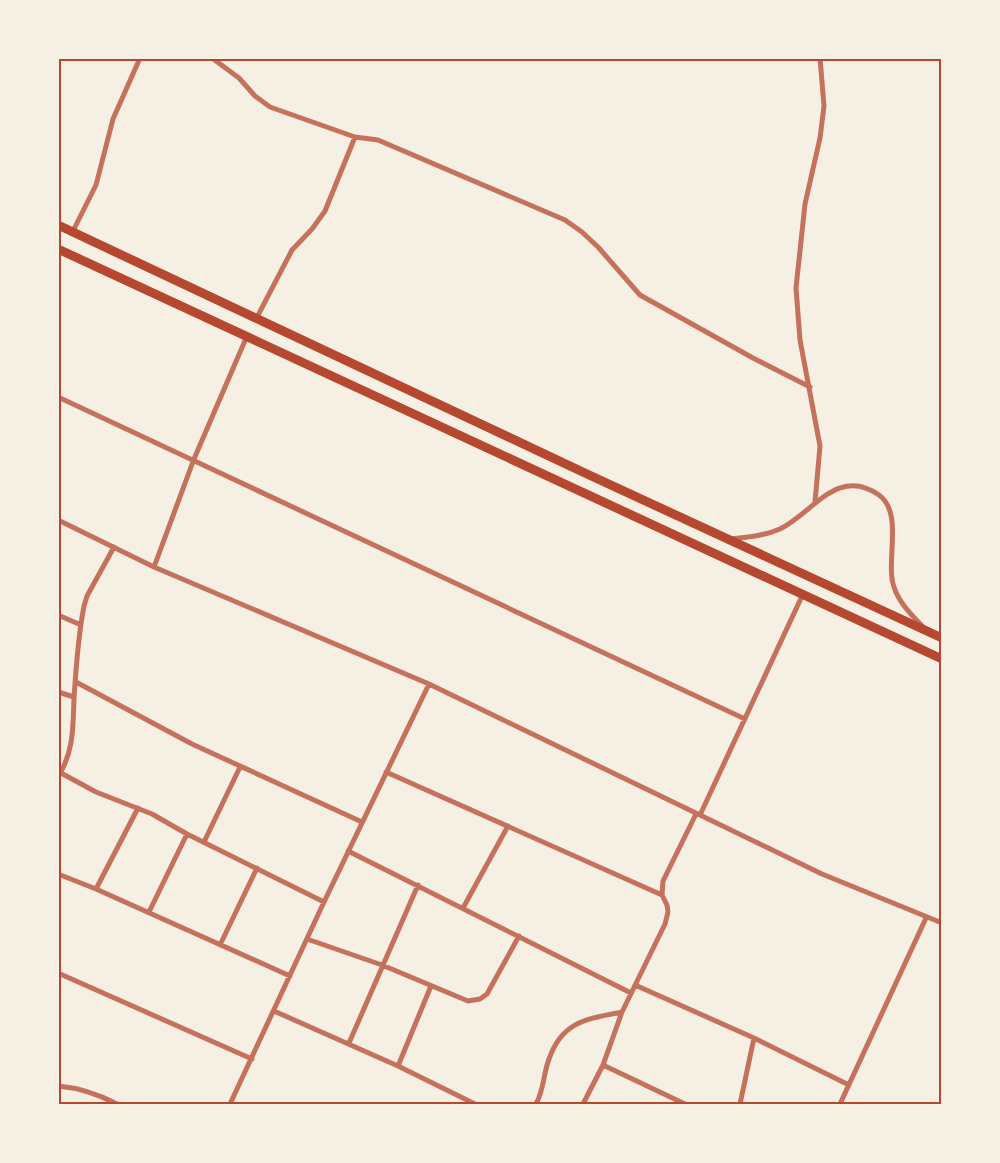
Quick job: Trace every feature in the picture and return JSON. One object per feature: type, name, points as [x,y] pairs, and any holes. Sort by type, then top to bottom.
[{"type":"highway","points":[[58,225],[942,638]]},
{"type":"highway","points":[[60,252],[247,336],[942,659]]},
{"type":"street","points":[[73,231],[96,185],[113,119],[140,58]]},
{"type":"street","points":[[212,58],[239,78],[255,96],[270,107],[355,137],[378,140],[565,220],[582,231],[640,295],[810,387]]},
{"type":"street","points":[[815,502],[820,446],[800,340],[796,288],[805,204],[820,138],[824,106],[820,59]]},
{"type":"street","points":[[256,319],[292,250],[325,211],[355,137]]},
{"type":"street","points":[[154,567],[194,459],[247,336]]},
{"type":"street","points":[[58,397],[745,719]]},
{"type":"street","points":[[729,540],[762,535],[779,529],[800,517],[815,502],[830,492],[844,487],[859,486],[872,490],[889,508],[893,586],[908,612],[928,632]]},
{"type":"street","points":[[58,520],[154,567],[429,684],[822,874],[942,923]]},
{"type":"street","points":[[114,547],[87,596],[81,625],[74,697],[73,736],[68,758],[60,774],[96,792],[138,807],[324,902]]},
{"type":"street","points":[[583,1104],[603,1065],[622,1012],[665,924],[668,912],[662,895],[663,881],[745,719],[803,594]]},
{"type":"street","points":[[58,615],[81,625]]},
{"type":"street","points":[[76,682],[192,744],[362,822]]},
{"type":"street","points":[[230,1104],[429,684]]},
{"type":"street","points":[[58,692],[74,697]]},
{"type":"street","points":[[204,842],[240,767]]},
{"type":"street","points":[[386,772],[662,895]]},
{"type":"street","points":[[96,889],[138,807]]},
{"type":"street","points":[[463,908],[508,826]]},
{"type":"street","points":[[149,912],[187,834]]},
{"type":"street","points":[[348,851],[631,993]]},
{"type":"street","points":[[220,945],[257,868]]},
{"type":"street","points":[[58,874],[149,912],[290,976]]},
{"type":"street","points":[[349,1044],[418,885]]},
{"type":"street","points":[[840,1104],[926,918]]},
{"type":"street","points":[[307,939],[382,965],[468,1001],[480,999],[487,994],[519,936]]},
{"type":"street","points":[[58,973],[252,1059]]},
{"type":"street","points":[[399,1066],[431,986]]},
{"type":"street","points":[[635,986],[754,1038],[849,1085]]},
{"type":"street","points":[[274,1011],[399,1066],[475,1104]]},
{"type":"street","points":[[536,1104],[544,1088],[549,1059],[570,1027],[586,1020],[622,1012]]},
{"type":"street","points":[[740,1104],[754,1038]]},
{"type":"street","points":[[603,1065],[685,1104]]},
{"type":"street","points":[[58,1086],[80,1088],[117,1104]]}]
